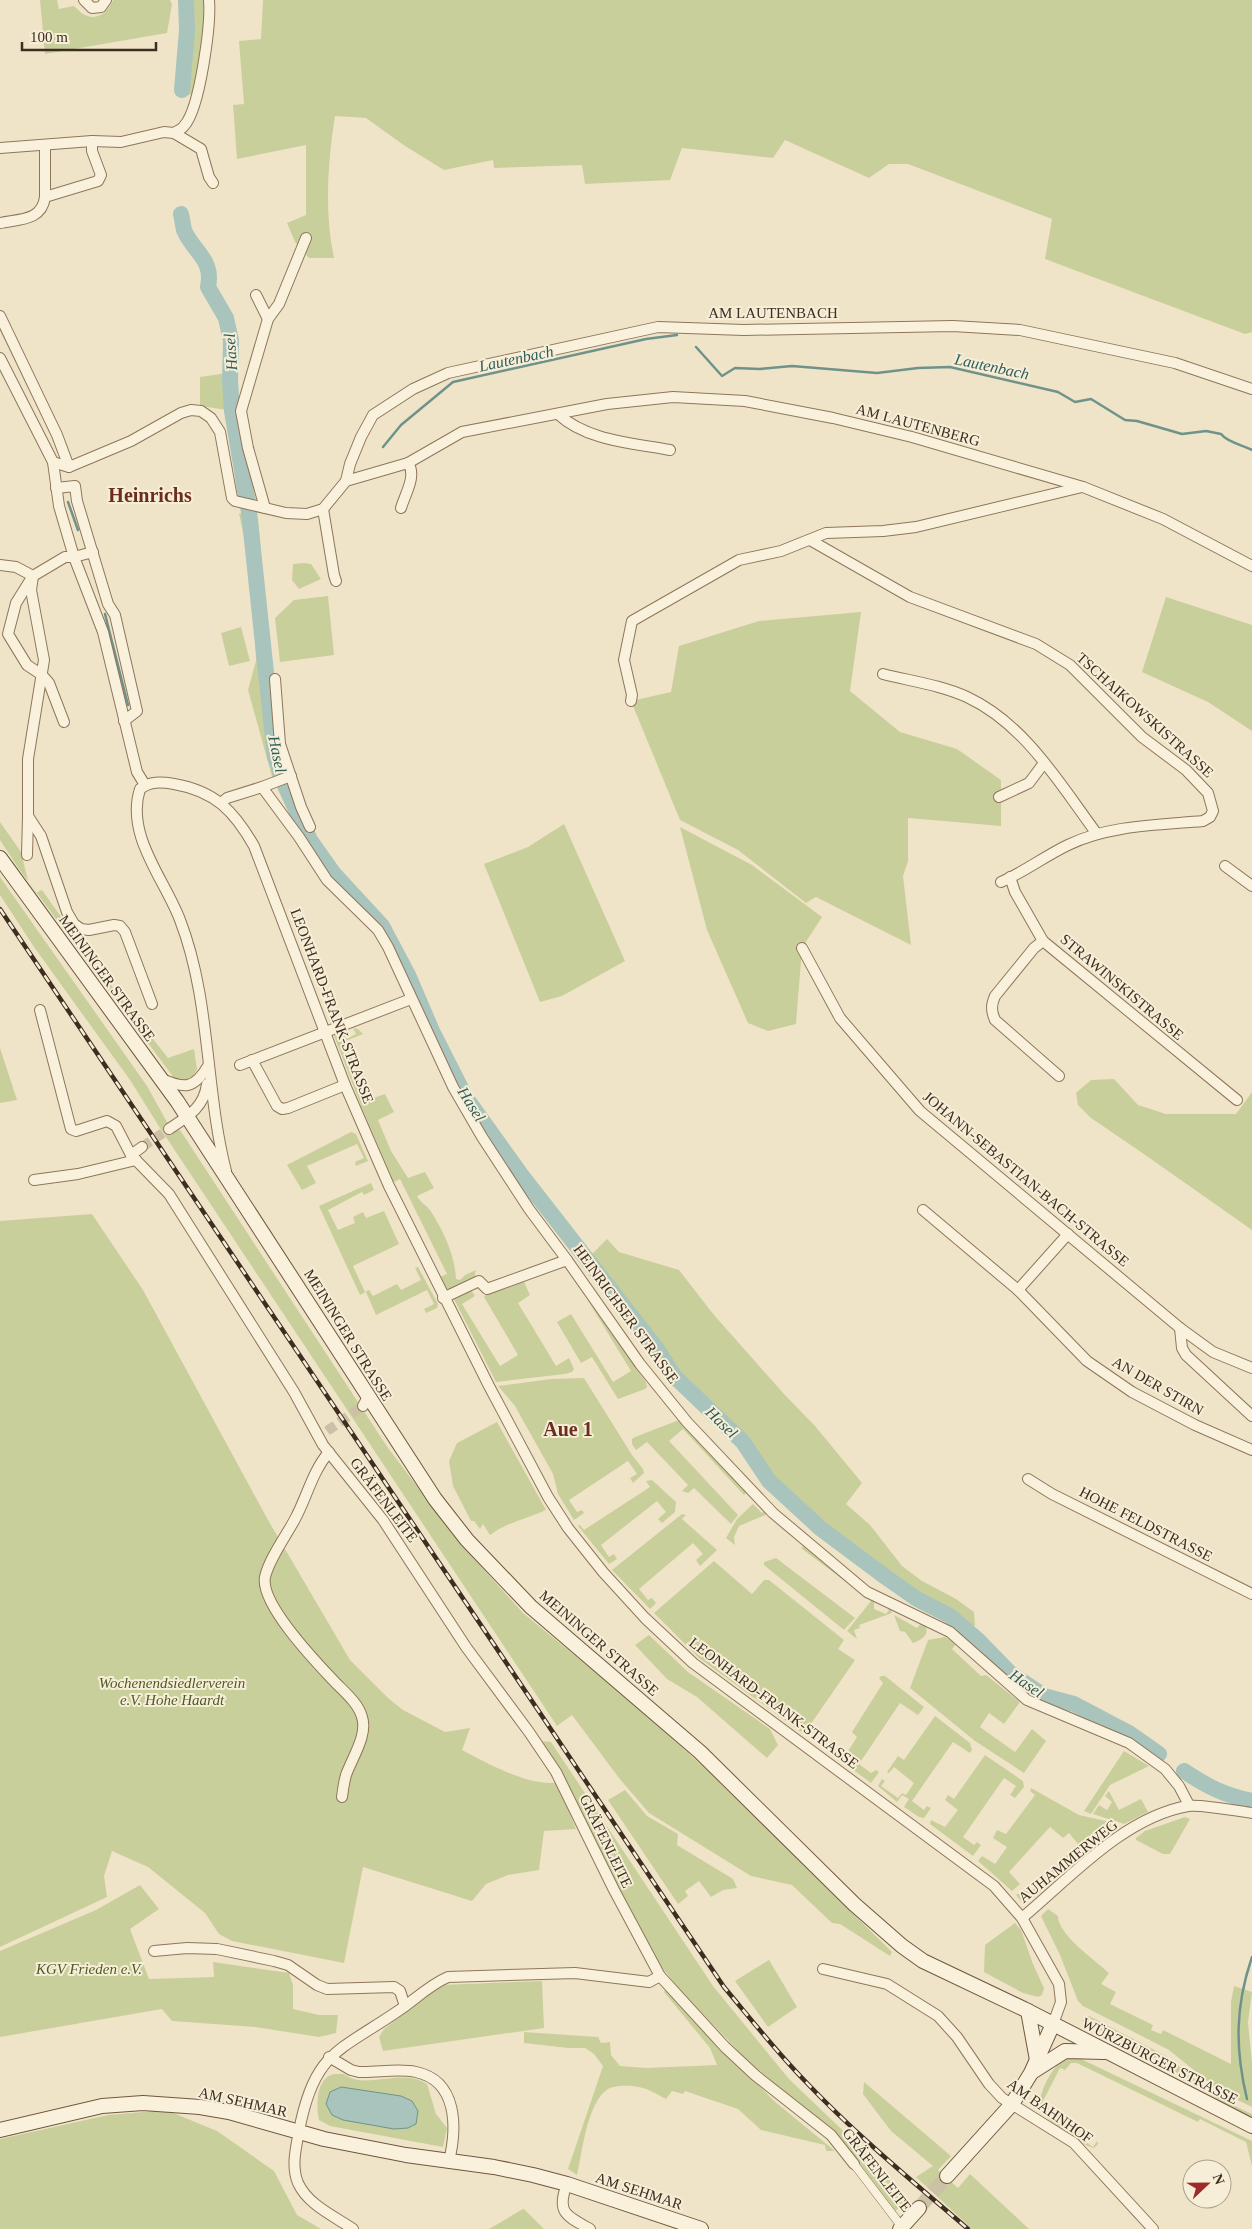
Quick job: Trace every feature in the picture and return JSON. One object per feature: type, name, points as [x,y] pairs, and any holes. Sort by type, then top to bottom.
[{"type":"main road","name":"MEININGER STRASSE","points":[[0,858],[187,1117],[365,1402],[467,1540],[531,1607],[700,1752],[854,1904],[902,1946],[923,1961],[1053,2024]]},
{"type":"main road","points":[[1028,2011],[1034,2066]]},
{"type":"main road","points":[[947,2176],[1012,2104],[1034,2066],[1053,2024]]},
{"type":"main road","name":"WÜRZBURGER STRASSE","points":[[1053,2024],[1252,2126]]},
{"type":"main road","points":[[1034,2066],[1064,2051],[1110,2053]]},
{"type":"main road","name":"AM SEHMAR","points":[[0,2130],[90,2107],[143,2103],[182,2105],[229,2112],[299,2132],[380,2150],[494,2166],[567,2184],[702,2229]]},
{"type":"main road","points":[[901,2228],[919,2208]]},
{"type":"street","points":[[84,0],[92,8],[101,6],[106,0]]},
{"type":"street","points":[[209,0],[210,19]]},
{"type":"street","points":[[174,133],[185,126],[198,92],[215,0]]},
{"type":"street","points":[[0,148],[92,140],[121,142],[164,132],[174,133],[200,149],[209,177],[213,183]]},
{"type":"street","points":[[45,197],[98,181],[101,175],[92,151],[92,140]]},
{"type":"street","points":[[0,223],[37,215],[43,208],[45,197],[45,145]]},
{"type":"street","points":[[262,508],[241,411],[268,319],[279,304],[306,238]]},
{"type":"street","points":[[256,295],[268,319]]},
{"type":"street","points":[[0,316],[57,435],[69,466]]},
{"type":"street","name":"AM LAUTENBACH","points":[[346,481],[350,464],[361,437],[373,415],[413,388],[448,373],[658,327],[744,330],[952,326],[1020,330],[1174,363],[1252,389]]},
{"type":"street","points":[[0,358],[52,462],[56,488],[74,557],[137,711],[124,720]]},
{"type":"street","name":"AM LAUTENBERG","points":[[346,481],[408,463],[462,432],[607,404],[672,397],[746,401],[833,418],[912,437],[1083,487],[1163,519],[1252,566]]},
{"type":"street","points":[[52,462],[69,466],[131,442],[181,413],[191,410],[201,411],[211,418],[220,432],[230,494],[235,501],[286,513],[307,514],[323,509],[346,481]]},
{"type":"street","points":[[558,414],[567,422],[601,437],[670,450]]},
{"type":"street","points":[[401,508],[412,479],[408,463]]},
{"type":"street","points":[[56,488],[75,486],[77,500],[108,604],[115,615],[117,659],[124,720],[137,772],[144,785]]},
{"type":"street","points":[[631,701],[632,695],[624,660],[632,621],[739,560],[781,551],[826,533],[883,531],[916,527],[1083,487]]},
{"type":"street","points":[[323,509],[336,581]]},
{"type":"street","name":"TSCHAIKOWSKISTRASSE","points":[[810,540],[910,597],[1036,644],[1070,665],[1142,737],[1186,770],[1208,793],[1213,811],[1210,817],[1204,821],[1145,826],[1097,834],[1069,844],[1006,879]]},
{"type":"street","points":[[64,722],[48,683],[42,675],[27,665],[8,634],[16,603],[33,576],[65,557],[74,557],[93,552]]},
{"type":"street","points":[[0,566],[16,567],[33,576]]},
{"type":"street","points":[[27,855],[28,759],[44,660],[31,590],[33,576]]},
{"type":"street","points":[[96,609],[108,604]]},
{"type":"street","points":[[882,674],[967,697],[998,715],[1013,728],[1044,763],[1097,834]]},
{"type":"street","points":[[274,679],[280,744],[301,807],[310,827]]},
{"type":"street","points":[[999,797],[1030,782],[1044,763]]},
{"type":"street","points":[[221,803],[227,798],[291,776]]},
{"type":"street","name":"LEONHARD-FRANK-STRASSE","points":[[144,785],[159,782],[194,788],[221,803],[241,824],[257,851],[345,1085],[389,1186],[443,1298],[553,1505],[585,1550],[645,1618],[693,1663],[729,1692],[994,1886],[1022,1918],[1059,1984],[1060,2002],[1053,2024]]},
{"type":"street","name":"MEININGER STRASSE","points":[[144,785],[137,797],[140,831],[147,852],[181,922],[189,948],[203,1017],[216,1128],[229,1182]]},
{"type":"street","name":"HEINRICHSER STRASSE","points":[[262,787],[299,837],[327,880],[378,930],[388,947],[453,1087],[482,1136],[529,1210],[567,1260],[640,1364],[687,1422],[772,1513],[868,1592],[950,1632],[1027,1700],[1129,1744],[1160,1764],[1179,1786],[1189,1805]]},
{"type":"street","points":[[28,816],[41,836],[67,912],[74,924],[81,929],[89,930],[114,925],[120,926],[125,932],[152,1004]]},
{"type":"street","points":[[1226,866],[1252,886]]},
{"type":"street","name":"STRAWINSKISTRASSE","points":[[1006,879],[1043,941],[1237,1100]]},
{"type":"street","points":[[1043,941],[1034,948],[995,996],[991,1004],[992,1013],[995,1020],[1059,1076]]},
{"type":"street","name":"JOHANN-SEBASTIAN-BACH-STRASSE","points":[[802,948],[840,1018],[920,1111],[1180,1328],[1213,1352],[1252,1368]]},
{"type":"street","points":[[240,1065],[411,999]]},
{"type":"street","name":"GRÄFENLEITE","points":[[40,1010],[71,1129],[76,1132],[112,1122],[134,1157],[169,1194],[294,1392],[323,1434],[329,1452],[383,1520],[466,1647],[530,1732],[556,1772],[609,1882],[660,1976],[725,2047],[755,2075],[831,2134],[901,2228]]},
{"type":"street","points":[[252,1060],[278,1106],[282,1109],[345,1085]]},
{"type":"street","points":[[160,1078],[176,1085],[187,1086],[208,1071]]},
{"type":"street","name":"MEININGER STRASSE","points":[[187,1117],[204,1099],[208,1071]]},
{"type":"street","points":[[168,1129],[187,1117]]},
{"type":"street","points":[[34,1180],[78,1174],[134,1157],[142,1147]]},
{"type":"street","name":"AN DER STIRN","points":[[923,1210],[1018,1290],[1087,1361],[1132,1392],[1195,1425],[1252,1450]]},
{"type":"street","points":[[1018,1290],[1068,1234]]},
{"type":"street","points":[[443,1298],[479,1281],[487,1289],[567,1260]]},
{"type":"street","name":"AN DER STIRN","points":[[1180,1328],[1182,1348],[1186,1355],[1252,1416]]},
{"type":"street","points":[[329,1452],[314,1475],[297,1515],[268,1570],[265,1584],[276,1610],[290,1631],[309,1656],[356,1706],[363,1718],[363,1731],[347,1774],[342,1797]]},
{"type":"street","name":"HOHE FELDSTRASSE","points":[[1028,1479],[1052,1494],[1252,1594]]},
{"type":"street","points":[[1189,1805],[1252,1813]]},
{"type":"street","name":"AUHAMMERWEG","points":[[1022,1918],[1125,1832],[1162,1813],[1189,1805]]},
{"type":"street","points":[[154,1951],[188,1948],[217,1949],[288,1964],[327,1989],[396,1987],[400,1991],[405,2006]]},
{"type":"street","name":"AM BAHNHOF","points":[[824,1969],[887,1984],[932,2012],[956,2037],[989,2084],[1002,2098],[1074,2143],[1153,2229]]},
{"type":"street","points":[[353,2229],[309,2199],[299,2185],[294,2172],[294,2156],[303,2111],[320,2069],[329,2057],[405,2006],[436,1982],[448,1977],[575,1973],[649,1982],[660,1976]]},
{"type":"street","points":[[329,2057],[358,2072],[417,2072],[437,2082],[449,2097],[452,2107],[454,2135],[449,2161]]},
{"type":"street","points":[[567,2184],[562,2198],[563,2210],[571,2219],[590,2229]]},
{"type":"green space","points":[[40,0],[57,0],[59,9],[73,6],[83,14],[93,17],[105,12],[113,0],[170,0],[172,4],[167,33],[45,54]]},
{"type":"green space","points":[[184,0],[211,0],[196,92],[189,95],[177,93],[185,30]]},
{"type":"green space","points":[[263,0],[1252,0],[1252,332],[1245,334],[1045,259],[1052,219],[908,164],[889,164],[869,178],[785,140],[773,158],[682,148],[670,180],[585,184],[582,165],[494,168],[493,160],[444,170],[405,146],[366,118],[335,116],[330,151],[328,187],[329,223],[334,258],[309,258],[295,242],[287,223],[306,215],[306,145],[237,159],[233,105],[244,104],[239,41],[261,39]]},
{"type":"green space","points":[[236,347],[237,405],[256,501],[237,493],[227,410],[200,406],[200,377],[227,373],[225,348]]},
{"type":"green space","points":[[239,513],[258,518],[276,730],[274,733],[285,774],[273,780],[248,690],[256,661],[254,608],[251,571]]},
{"type":"green space","points":[[293,564],[311,564],[321,579],[299,589],[292,580]]},
{"type":"green space","points":[[328,596],[334,655],[280,662],[275,618],[294,600]]},
{"type":"green space","points":[[1166,597],[1252,625],[1252,731],[1208,702],[1142,672]]},
{"type":"green space","points":[[861,612],[850,691],[900,732],[957,749],[1001,780],[1001,826],[908,818],[908,861],[903,876],[911,945],[816,897],[806,903],[738,850],[680,820],[631,701],[671,692],[679,646],[759,621]]},
{"type":"green space","points":[[241,627],[250,661],[229,666],[221,633]]},
{"type":"green space","points":[[0,822],[21,852],[28,881],[0,840]]},
{"type":"green space","points":[[564,824],[625,961],[562,996],[540,1002],[484,864],[528,847]]},
{"type":"green space","points":[[680,827],[752,865],[822,917],[802,948],[796,1024],[768,1031],[748,1023],[707,930]]},
{"type":"green space","points":[[0,877],[147,1086],[167,1122],[170,1133],[180,1130],[388,1448],[461,1544],[523,1613],[633,1703],[709,1772],[892,1952],[890,1956],[840,1924],[832,1923],[792,1885],[751,1876],[649,1813],[619,1778],[572,1715],[557,1726],[130,1080],[34,947],[0,895]]},
{"type":"green space","points":[[42,890],[96,966],[168,1058],[194,1049],[197,1069],[191,1079],[177,1082],[37,893]]},
{"type":"green space","points":[[353,1028],[358,1029],[363,1034],[343,1042],[352,1058],[356,1079],[367,1100],[385,1094],[394,1112],[378,1120],[391,1151],[408,1178],[425,1172],[434,1188],[417,1196],[430,1210],[444,1234],[451,1252],[456,1279],[460,1280],[465,1275],[476,1270],[474,1279],[448,1291],[440,1277],[447,1274],[400,1179],[394,1182],[361,1106],[333,1033],[342,1030],[346,1039],[356,1034]]},
{"type":"green space","points":[[0,1048],[17,1100],[0,1103]]},
{"type":"green space","points":[[1114,1079],[1138,1105],[1166,1114],[1236,1114],[1252,1092],[1252,1230],[1091,1118],[1078,1105],[1076,1093],[1091,1080]]},
{"type":"green space","points":[[351,1132],[356,1134],[368,1161],[356,1166],[355,1162],[364,1158],[357,1144],[307,1166],[316,1183],[302,1190],[287,1165]]},
{"type":"green space","points":[[371,1183],[374,1190],[364,1195],[362,1192],[328,1210],[338,1230],[355,1223],[353,1217],[363,1212],[366,1218],[384,1211],[399,1244],[353,1266],[365,1292],[369,1290],[373,1296],[397,1284],[401,1290],[421,1280],[415,1268],[418,1267],[438,1304],[437,1308],[426,1313],[424,1309],[434,1304],[427,1290],[376,1315],[366,1292],[360,1295],[319,1206]]},
{"type":"green space","name":"Wochenendsiedlerverein e.V. Hohe Haardt","points":[[92,1214],[143,1290],[268,1520],[350,1660],[388,1698],[403,1710],[445,1732],[470,1728],[462,1750],[522,1778],[546,1783],[557,1782],[576,1829],[544,1831],[539,1870],[508,1875],[486,1884],[472,1901],[363,1867],[344,1963],[232,1941],[219,1934],[205,1913],[148,1867],[112,1851],[104,1876],[107,1897],[0,1947],[0,1221]]},
{"type":"green space","points":[[607,1239],[619,1252],[679,1270],[714,1315],[815,1426],[862,1483],[846,1504],[870,1525],[902,1566],[922,1581],[956,1599],[974,1612],[975,1625],[969,1633],[950,1616],[917,1599],[887,1578],[794,1506],[769,1481],[743,1442],[674,1376],[657,1349],[587,1259]]},
{"type":"green space","points":[[520,1280],[524,1282],[530,1295],[518,1303],[556,1366],[569,1358],[574,1369],[572,1372],[496,1382],[453,1297],[471,1290],[475,1296],[462,1304],[500,1366],[518,1355],[484,1297],[487,1293]]},
{"type":"green space","points":[[587,1299],[646,1382],[647,1387],[645,1389],[618,1399],[592,1357],[581,1363],[557,1322],[571,1314],[613,1382],[631,1371]]},
{"type":"green space","points":[[584,1378],[644,1473],[633,1483],[630,1478],[637,1474],[628,1461],[569,1500],[577,1512],[582,1510],[584,1513],[574,1520],[558,1494],[553,1474],[515,1406],[498,1386],[551,1379]]},
{"type":"green space","points":[[679,1420],[748,1491],[744,1495],[683,1429],[669,1441],[738,1515],[731,1524],[694,1488],[688,1493],[682,1491],[688,1485],[647,1442],[636,1450],[632,1444],[632,1439],[635,1437]]},
{"type":"green space","points":[[497,1422],[546,1510],[510,1524],[490,1535],[483,1524],[480,1529],[474,1521],[471,1521],[453,1486],[449,1461],[457,1443]]},
{"type":"green space","points":[[652,1480],[676,1502],[675,1512],[662,1523],[658,1519],[666,1512],[657,1501],[601,1545],[609,1557],[614,1554],[617,1559],[609,1564],[578,1526],[580,1525],[584,1530],[650,1487],[646,1481]]},
{"type":"green space","points":[[753,1504],[762,1513],[766,1508],[770,1513],[739,1526],[734,1537],[735,1545],[726,1538],[737,1519]]},
{"type":"green space","points":[[682,1514],[686,1515],[682,1519],[717,1550],[700,1566],[696,1560],[703,1554],[693,1543],[639,1589],[648,1600],[652,1598],[656,1603],[650,1609],[612,1570]]},
{"type":"green space","points":[[807,1544],[874,1600],[874,1609],[886,1614],[890,1608],[892,1613],[859,1625],[860,1628],[854,1630],[857,1639],[847,1631],[871,1601],[801,1548]]},
{"type":"green space","points":[[776,1558],[855,1618],[844,1630],[764,1565],[764,1562]]},
{"type":"green space","points":[[714,1561],[752,1594],[764,1580],[769,1580],[844,1640],[838,1649],[855,1660],[804,1734],[699,1658],[654,1613]]},
{"type":"green space","points":[[894,1615],[917,1628],[921,1623],[926,1626],[925,1635],[913,1643],[905,1632],[900,1631]]},
{"type":"green space","points":[[649,1635],[688,1672],[770,1729],[778,1745],[767,1758],[697,1697],[667,1679],[635,1645]]},
{"type":"green space","points":[[945,1637],[956,1644],[952,1649],[981,1676],[986,1675],[1020,1702],[1004,1724],[989,1713],[980,1727],[1015,1752],[1032,1729],[1046,1741],[1024,1773],[975,1741],[910,1688],[928,1640]]},
{"type":"green space","points":[[885,1676],[924,1707],[918,1715],[900,1703],[859,1764],[871,1773],[876,1770],[879,1772],[871,1783],[829,1752],[831,1747],[845,1756],[857,1737],[852,1732],[883,1683],[879,1678]]},
{"type":"green space","points":[[935,1716],[970,1743],[972,1750],[970,1753],[953,1742],[912,1801],[924,1810],[927,1806],[931,1808],[924,1818],[919,1817],[904,1807],[909,1799],[902,1795],[897,1802],[878,1786],[882,1779],[885,1781],[881,1786],[898,1798],[902,1793],[906,1795],[914,1783],[894,1767],[889,1773],[887,1772],[898,1756],[904,1760]]},
{"type":"green space","points":[[540,1741],[551,1742],[713,1986],[789,2079],[857,2144],[907,2198],[895,2212],[831,2132],[746,2059],[679,1989],[661,1966]]},
{"type":"green space","points":[[1124,1751],[1149,1766],[1110,1785],[1091,1814],[1084,1811]]},
{"type":"green space","points":[[985,1755],[1023,1781],[1024,1787],[1015,1798],[1010,1795],[1016,1786],[1004,1778],[963,1837],[974,1845],[977,1842],[981,1845],[973,1856],[930,1824],[931,1820],[945,1827],[958,1810],[945,1800],[948,1795],[954,1799]]},
{"type":"green space","points":[[1031,1788],[1079,1815],[1106,1821],[1117,1829],[1102,1841],[1096,1835],[1076,1851],[1081,1859],[1026,1903],[1022,1902],[1016,1895],[1025,1890],[1030,1893],[1078,1844],[1069,1833],[1063,1838],[1050,1827],[1009,1872],[1020,1884],[1012,1891],[978,1861],[982,1856],[995,1864],[1007,1847],[993,1838],[997,1830],[1006,1834],[1035,1795],[1030,1791]]},
{"type":"green space","points":[[625,1790],[647,1816],[678,1834],[677,1845],[733,1879],[737,1888],[723,1890],[711,1897],[699,1881],[685,1891],[688,1896],[678,1904],[608,1800]]},
{"type":"green space","points":[[1109,1791],[1119,1810],[1141,1799],[1148,1812],[1124,1824],[1093,1814],[1099,1805],[1107,1810],[1112,1802],[1105,1796]]},
{"type":"green space","points":[[1185,1817],[1190,1819],[1170,1854],[1163,1854],[1136,1840],[1145,1831]]},
{"type":"green space","name":"KGV Frieden e.V.","points":[[140,1885],[159,1909],[130,1929],[149,1979],[214,1977],[213,1962],[289,1973],[293,1985],[293,2009],[319,2015],[338,2015],[336,2033],[319,2037],[255,2027],[172,2021],[162,2009],[0,2037],[0,1951],[96,1910]]},
{"type":"green space","points":[[1048,1909],[1058,1916],[1064,1931],[1070,1939],[1109,1973],[1101,1984],[1116,1992],[1110,2004],[1153,2025],[1151,2030],[1161,2034],[1163,2030],[1231,2064],[1231,2002],[1234,1986],[1252,1992],[1248,2022],[1252,2063],[1252,2107],[1221,2092],[1169,2050],[1083,2006],[1078,2001],[1060,1955],[1041,1916]]},
{"type":"green space","points":[[1015,1923],[1021,1930],[1044,1988],[1042,1995],[1038,1997],[1023,1993],[984,1972],[985,1945]]},
{"type":"green space","points":[[769,1960],[797,2007],[768,2027],[735,1981]]},
{"type":"green space","points":[[542,1981],[544,2028],[383,2051],[379,2037],[384,2029],[440,1985]]},
{"type":"green space","points":[[667,1987],[774,2101],[835,2151],[826,2151],[825,2145],[761,2130],[738,2109],[685,2091],[683,2094],[672,2091],[666,2099],[645,2089],[635,2086],[623,2086],[608,2089],[595,2105],[586,2129],[577,2175],[568,2169],[603,2066],[594,2054],[585,2048],[524,2043],[524,2032],[598,2037],[601,2043],[610,2042],[611,2055],[620,2066],[647,2068],[717,2065],[710,2048],[664,1992]]},
{"type":"green space","points":[[1089,2016],[1166,2056],[1222,2100],[1252,2114],[1252,2118],[1220,2101],[1151,2056],[1082,2021],[1085,2017]]},
{"type":"green space","points":[[1066,2058],[1079,2058],[1252,2141],[1252,2166],[1246,2142],[1200,2119],[1198,2122],[1077,2063],[1071,2063],[1065,2070],[1060,2068],[1042,2103],[1049,2108],[1045,2114],[1093,2147],[1097,2141],[1098,2144],[1094,2148],[1080,2142],[1057,2126],[1040,2110],[1043,2088],[1055,2068]]},
{"type":"green space","points":[[334,2074],[344,2074],[352,2079],[362,2080],[417,2079],[427,2084],[436,2114],[447,2128],[443,2147],[330,2126],[319,2120],[318,2100],[321,2086],[328,2077]]},
{"type":"green space","points":[[864,2082],[951,2156],[938,2170],[958,2188],[970,2174],[1029,2229],[972,2229],[916,2177],[933,2166],[891,2131],[863,2094]]},
{"type":"green space","points":[[166,2110],[217,2131],[274,2171],[297,2215],[321,2229],[0,2229],[0,2139],[108,2115]]},
{"type":"green space","points":[[523,2209],[544,2229],[489,2229]]},
{"type":"water","points":[[341,2087],[401,2096],[412,2101],[418,2111],[416,2124],[408,2128],[394,2129],[343,2120],[332,2115],[326,2104],[330,2092]]},
{"type":"waterway","name":"Hasel","points":[[182,90],[187,30],[186,0]]},
{"type":"waterway","name":"Hasel","points":[[181,214],[184,230],[202,256],[208,269],[208,287],[226,318],[231,341],[230,381],[232,411],[249,512],[275,757],[286,788],[310,840],[334,874],[382,926],[408,975],[432,1031],[466,1098],[522,1176],[657,1349],[674,1376],[743,1442],[769,1481],[820,1528],[887,1578],[917,1599],[950,1616],[978,1640],[1010,1673],[1044,1696],[1074,1704],[1129,1733],[1159,1754]]},
{"type":"waterway","name":"Lautenbach","points":[[383,447],[401,425],[453,382],[646,339],[677,335]]},
{"type":"waterway","name":"Lautenbach","points":[[696,347],[722,376],[735,368],[760,369],[792,366],[877,373],[918,368],[950,367],[1058,392],[1075,402],[1091,399],[1125,420],[1137,421],[1182,434],[1206,431],[1221,434],[1231,441],[1252,450]]},
{"type":"waterway","points":[[68,502],[78,530]]},
{"type":"waterway","points":[[105,614],[128,705]]},
{"type":"waterway","name":"Hasel","points":[[1184,1771],[1216,1790],[1252,1801]]},
{"type":"waterway","name":"Hasel","points":[[1247,2099],[1240,2063],[1239,2028],[1242,1993],[1252,1957]]},
{"type":"tunnel","points":[[142,1147],[169,1129]]},
{"type":"tunnel","points":[[327,1431],[363,1406]]},
{"type":"tunnel","points":[[919,2208],[947,2176]]},
{"type":"railway","points":[[0,909],[724,1987],[783,2057],[823,2100],[968,2229]]},
{"type":"district","name":"Heinrichs","points":[[150,495]]},
{"type":"district","name":"Aue 1","points":[[568,1429]]}]
